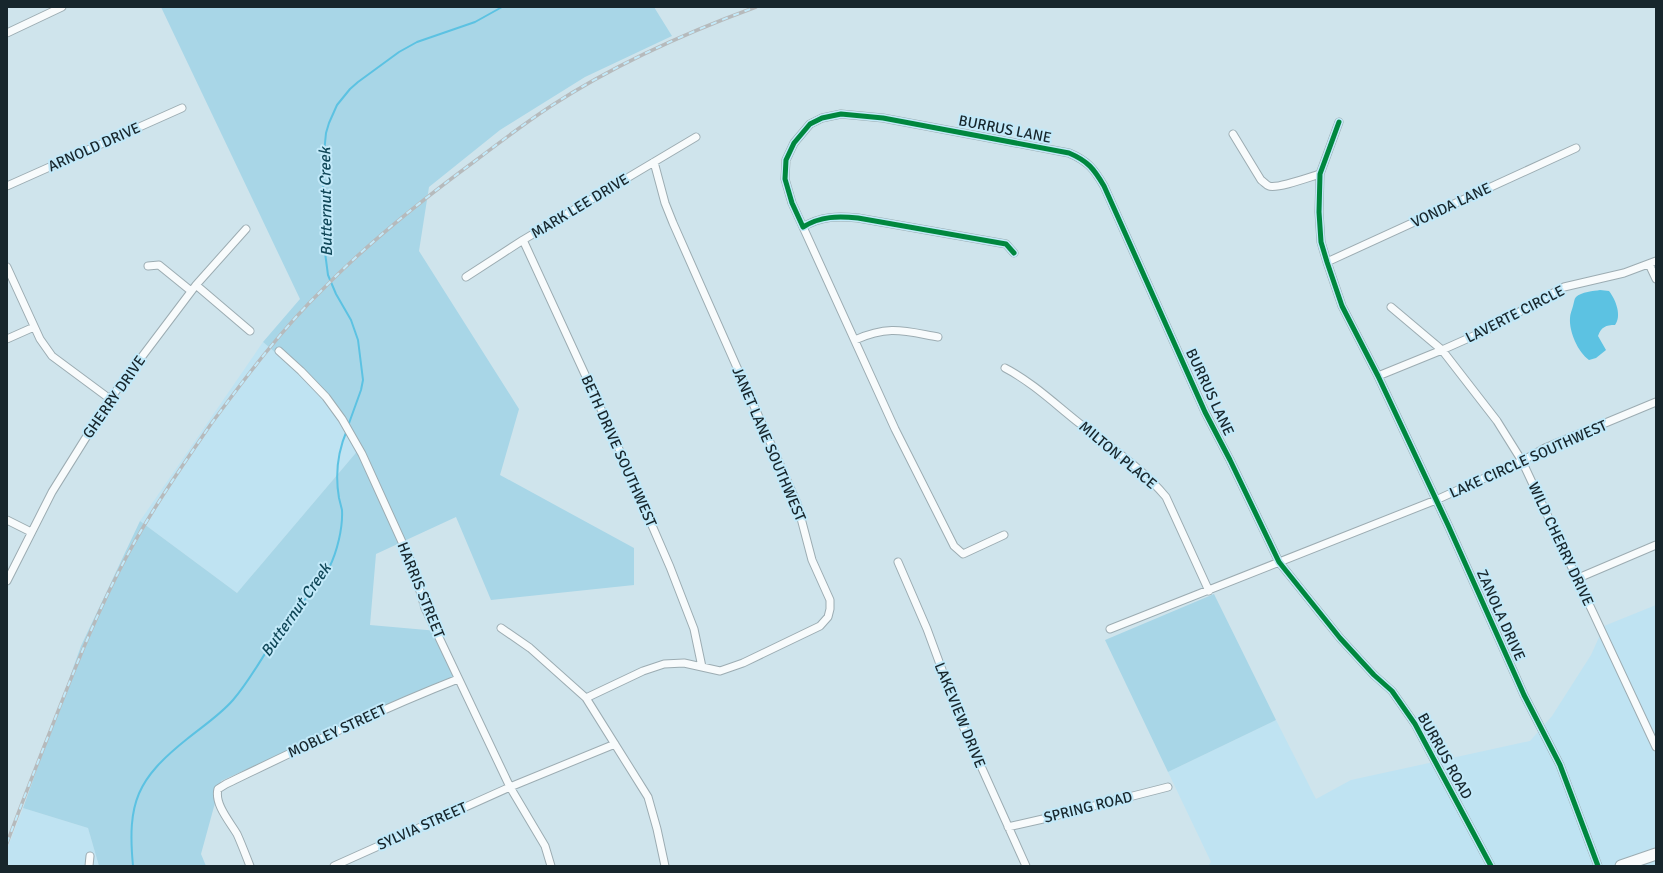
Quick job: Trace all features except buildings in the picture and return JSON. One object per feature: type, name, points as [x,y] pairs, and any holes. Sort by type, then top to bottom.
[{"type":"main road","points":[[1621,866],[1656,854]]},
{"type":"street","points":[[7,33],[62,7]]},
{"type":"street","name":"ARNOLD DRIVE","points":[[7,186],[182,108]]},
{"type":"street","name":"BURRUS LANE","points":[[1004,535],[963,554],[954,546],[895,429],[792,204],[785,179],[786,160],[794,143],[806,128],[810,124],[822,118],[841,114],[883,118],[1069,153],[1083,159],[1094,170],[1104,186],[1205,412],[1279,562],[1288,574]]},
{"type":"street","name":"ZANOLA DRIVE","points":[[1339,122],[1320,174],[1319,199],[1321,242],[1342,306],[1378,376],[1524,695],[1560,765],[1598,866]]},
{"type":"street","points":[[1233,134],[1267,186],[1272,187],[1320,174]]},
{"type":"street","name":"MARK LEE DRIVE","points":[[466,277],[523,240],[696,137]]},
{"type":"street","name":"VONDA LANE","points":[[1327,262],[1576,148]]},
{"type":"street","name":"JANET LANE SOUTHWEST","points":[[586,698],[643,671],[664,664],[684,663],[720,671],[744,663],[820,626],[828,618],[830,609],[830,600],[812,560],[797,503],[673,223],[665,203],[654,162]]},
{"type":"street","points":[[803,228],[824,218],[838,216],[858,218],[1006,244],[1014,253]]},
{"type":"street","name":"GHERRY DRIVE","points":[[7,581],[52,492],[110,399],[190,291],[246,229]]},
{"type":"street","name":"BETH DRIVE SOUTHWEST","points":[[523,240],[608,426],[670,567],[694,628],[702,667]]},
{"type":"street","points":[[1653,263],[1656,279]]},
{"type":"street","name":"LAVERTE CIRCLE","points":[[1378,376],[1487,330],[1564,287],[1624,273],[1653,263]]},
{"type":"street","points":[[148,266],[159,265],[190,291]]},
{"type":"street","points":[[7,267],[40,339],[52,356],[110,399]]},
{"type":"street","points":[[196,285],[250,331]]},
{"type":"street","name":"WILD CHERRY DRIVE","points":[[1391,308],[1442,350],[1497,421],[1522,462],[1656,747]]},
{"type":"street","points":[[7,339],[34,327]]},
{"type":"street","points":[[855,340],[871,333],[893,329],[938,337]]},
{"type":"street","name":"HARRIS STREET","points":[[278,350],[326,397],[342,419],[362,454],[412,564],[425,608],[458,680],[510,786],[545,846],[551,866]]},
{"type":"street","name":"MILTON PLACE","points":[[1005,368],[1039,391],[1138,469],[1158,487],[1166,497],[1209,591]]},
{"type":"street","name":"LAKE CIRCLE SOUTHWEST","points":[[1110,629],[1436,500],[1522,462],[1546,448],[1656,402]]},
{"type":"street","points":[[7,520],[31,532]]},
{"type":"street","points":[[1576,579],[1656,545]]},
{"type":"street","name":"LAKEVIEW DRIVE","points":[[898,562],[927,629],[962,724],[1026,866]]},
{"type":"street","name":"BURRUS ROAD","points":[[1288,574],[1345,644],[1392,691],[1415,724],[1491,866]]},
{"type":"street","points":[[501,628],[530,648],[586,698],[648,797],[665,866]]},
{"type":"street","name":"MOBLEY STREET","points":[[250,866],[237,835],[219,803],[216,794],[218,789],[360,719],[458,680]]},
{"type":"street","name":"SYLVIA STREET","points":[[334,866],[510,786],[615,744]]},
{"type":"street","name":"SPRING ROAD","points":[[1008,826],[1043,819],[1168,787]]},
{"type":"street","points":[[89,866],[90,856]]},
{"type":"shaded area","points":[[161,7],[654,7],[672,36],[585,77],[500,130],[429,187],[419,251],[519,409],[500,475],[634,548],[634,585],[491,600],[456,517],[376,554],[370,625],[438,631],[460,678],[421,690],[221,781],[201,854],[206,866],[99,866],[88,828],[23,808],[81,646],[140,521],[237,593],[360,448],[309,381],[263,342],[300,299]]},
{"type":"shaded area","points":[[263,342],[309,381],[360,448],[237,593],[140,521]]},
{"type":"shaded area","points":[[1214,594],[1276,720],[1168,772],[1105,640]]},
{"type":"shaded area","points":[[1656,605],[1656,866],[1208,866],[1211,862],[1168,772],[1276,720],[1316,799],[1351,780],[1530,741],[1552,716],[1591,655],[1604,626]]},
{"type":"shaded area","points":[[23,808],[88,828],[99,866],[7,866],[7,849]]},
{"type":"water","points":[[1600,290],[1609,291],[1612,295],[1616,303],[1618,317],[1615,325],[1604,327],[1598,336],[1606,350],[1596,358],[1589,360],[1581,352],[1575,341],[1571,329],[1570,316],[1574,300],[1578,295]]},
{"type":"waterway","name":"Butternut Creek","points":[[348,426],[363,380],[358,340],[351,320],[336,294],[328,275],[324,245],[323,163],[326,133],[329,123],[337,105],[350,89],[399,52],[417,42],[475,22],[502,7]]},
{"type":"waterway","name":"Butternut Creek","points":[[133,866],[132,825],[134,808],[146,780],[170,753],[217,716],[233,700],[247,682],[284,625],[319,583],[332,562],[342,524],[342,510],[339,498],[337,472],[341,446],[347,430]]},
{"type":"railway","points":[[7,843],[78,661],[107,595],[129,552],[158,503],[211,424],[278,337],[341,272],[396,222],[541,112],[600,77],[650,51],[756,7]]},
{"type":"cycle path","points":[[1014,253],[1006,244],[858,218],[844,217],[823,219],[803,227],[792,203],[785,179],[786,160],[794,143],[810,124],[822,118],[841,114],[883,118],[1069,153],[1086,162],[1090,166],[1104,186],[1205,412],[1279,562],[1340,638],[1374,675],[1392,691],[1415,724],[1491,866]]},
{"type":"cycle path","points":[[1339,122],[1320,174],[1319,212],[1321,242],[1342,306],[1378,376],[1448,525],[1524,695],[1560,765],[1598,866]]}]
